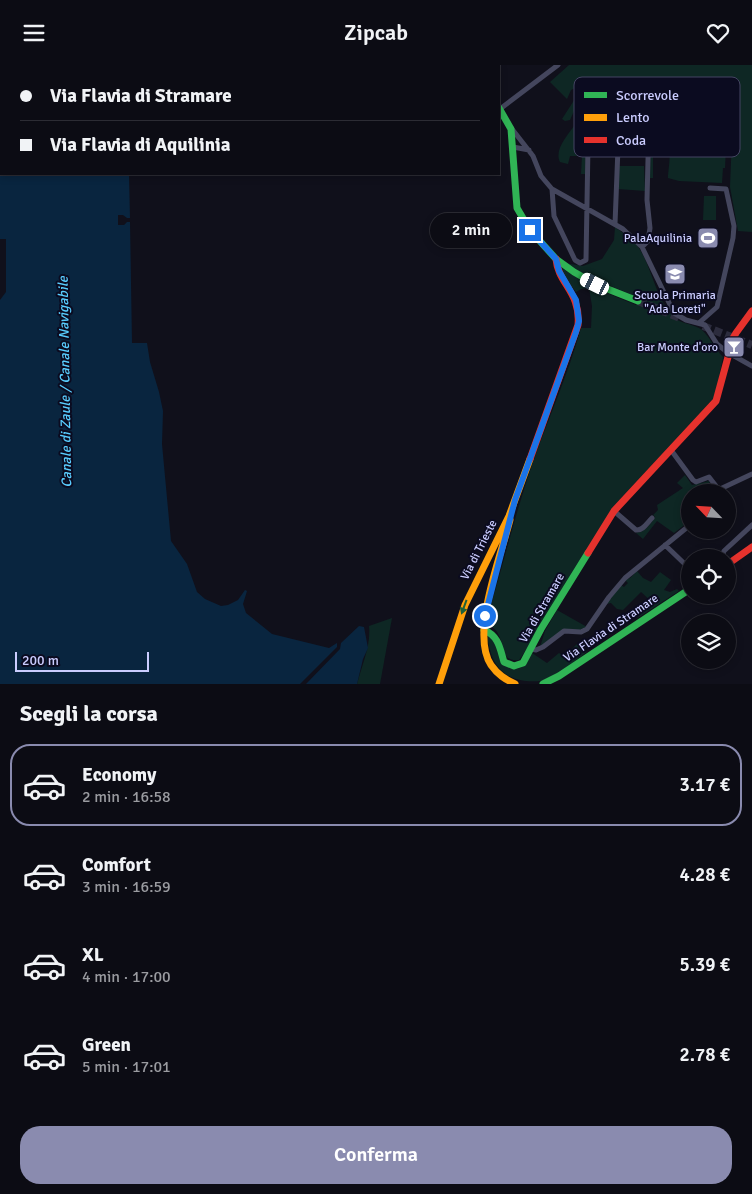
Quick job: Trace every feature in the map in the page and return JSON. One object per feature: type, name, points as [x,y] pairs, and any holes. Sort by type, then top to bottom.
[{"type":"street","points":[[500,108],[558,65]]},
{"type":"street","points":[[500,111],[511,129],[533,156],[541,176],[552,189],[632,235],[642,247],[674,313],[686,320],[700,322],[705,325],[717,344],[726,352],[752,366]]},
{"type":"street","points":[[511,129],[515,200],[517,208],[530,230],[556,259],[584,278],[638,301]]},
{"type":"street","points":[[513,147],[529,150]]},
{"type":"street","points":[[552,189],[552,211],[555,220],[576,260],[580,263],[586,260],[588,157]]},
{"type":"street","points":[[615,224],[618,157]]},
{"type":"street","points":[[642,247],[649,238],[646,200],[648,157]]},
{"type":"street","points":[[700,322],[717,307],[734,232],[726,189],[710,189]]},
{"type":"street","name":"Via di Trieste","points":[[439,684],[469,595],[509,516],[576,332],[579,321],[576,300],[559,271],[556,259]]},
{"type":"street","points":[[726,352],[735,334],[752,311]]},
{"type":"street","name":"Via di Stramare","points":[[484,630],[496,636],[504,662],[514,667],[523,663],[541,629],[614,511],[716,401],[728,357],[726,352]]},
{"type":"street","points":[[671,450],[696,482],[709,477],[714,484]]},
{"type":"street","points":[[733,484],[752,475]]},
{"type":"street","points":[[515,500],[487,603],[484,630],[485,649],[491,665],[502,678],[515,684]]},
{"type":"street","points":[[614,511],[636,530],[640,531],[652,518]]},
{"type":"street","points":[[726,549],[752,525]]},
{"type":"street","points":[[531,649],[543,647],[564,631],[581,632],[587,629],[609,597],[625,579],[681,532]]},
{"type":"street","points":[[665,545],[681,560]]},
{"type":"street","points":[[736,558],[752,547]]},
{"type":"street","name":"Via Flavia di Stramare","points":[[543,684],[566,671],[681,595]]},
{"type":"green space","points":[[569,65],[752,65],[752,232],[738,231],[730,187],[731,157],[740,157],[740,77],[574,77],[574,88],[571,90],[567,99],[550,82]]},
{"type":"green space","points":[[574,100],[574,111],[570,120],[565,121],[562,119]]},
{"type":"green space","points":[[574,126],[574,156],[570,156],[568,164],[560,162],[559,153],[562,143]]},
{"type":"green space","points":[[582,157],[586,157],[585,174],[581,174]]},
{"type":"green space","points":[[650,157],[653,157],[653,178],[650,178]]},
{"type":"green space","points":[[669,157],[726,157],[722,183],[679,181],[668,178]]},
{"type":"green space","points":[[619,166],[644,166],[645,191],[618,189]]},
{"type":"green space","points":[[704,196],[716,196],[716,220],[703,220]]},
{"type":"green space","points":[[615,227],[636,244],[646,261],[661,298],[672,315],[678,320],[702,330],[723,357],[715,397],[613,507],[524,653],[519,660],[513,660],[506,656],[500,638],[489,625],[491,605],[526,482],[581,328],[591,328],[592,306],[589,288],[576,292],[564,277],[562,268],[592,287],[636,305],[639,298],[583,274],[565,263],[583,266],[602,259],[614,240]]},
{"type":"green space","points":[[685,475],[691,484],[681,484],[681,486],[677,483]]},
{"type":"green space","points":[[709,481],[710,484],[696,484]]},
{"type":"green space","points":[[681,489],[681,528],[674,533],[657,521],[643,539],[636,533],[645,530],[651,523],[655,517],[653,515],[658,510],[657,505]]},
{"type":"green space","points":[[637,571],[643,578],[651,582],[660,572],[671,580],[664,590],[670,592],[677,589],[679,591],[636,619],[652,602],[641,592],[623,610],[617,609],[611,603],[606,604],[621,585],[624,587],[628,583],[625,580]]},
{"type":"green space","points":[[557,610],[587,627],[579,630],[567,629],[540,647],[545,631]]},
{"type":"green space","points":[[392,618],[380,684],[357,684],[367,648],[369,626]]},
{"type":"green space","points":[[487,633],[494,642],[502,664],[516,669],[526,663],[532,653],[547,663],[559,653],[564,656],[577,644],[587,652],[552,676],[541,681],[517,679],[501,671],[492,655]]},
{"type":"water","name":"Canale di Zaule / Canale Navigabile","points":[[0,175],[129,175],[130,218],[118,215],[118,225],[130,222],[132,343],[147,343],[163,411],[162,444],[171,541],[187,564],[197,592],[205,599],[221,606],[228,605],[238,600],[245,590],[247,591],[243,604],[246,613],[272,634],[329,648],[337,643],[337,647],[300,684],[0,684],[0,300],[6,292],[6,239],[0,239]]},
{"type":"water","points":[[359,626],[364,627],[368,648],[363,659],[357,684],[306,684],[340,649],[341,643]]},
{"type":"tunnel","points":[[638,301],[680,318]]},
{"type":"tunnel","points":[[703,326],[752,345]]},
{"type":"traffic: fast","points":[[500,110],[511,129],[517,208],[530,230],[556,259],[574,272],[595,284],[638,301]]},
{"type":"traffic: fast","points":[[484,630],[496,639],[504,662],[514,666],[523,663],[541,629],[588,553]]},
{"type":"traffic: fast","points":[[543,684],[559,676],[681,595]]},
{"type":"traffic: slow","points":[[439,684],[465,605],[509,516],[530,459]]},
{"type":"traffic: slow","points":[[510,520],[489,594],[484,634],[485,651],[491,665],[502,676],[515,684]]},
{"type":"traffic: jam","points":[[530,459],[578,325],[576,304],[561,275],[556,259]]},
{"type":"traffic: jam","points":[[588,553],[614,511],[716,401],[728,357],[729,345],[752,311]]},
{"type":"traffic: jam","points":[[736,558],[752,547]]},
{"type":"place","name":"PalaAquilinia","points":[[708,238]]},
{"type":"place","name":"Scuola Primaria \"Ada Loreti\"","points":[[675,274]]},
{"type":"place","name":"Bar Monte d'oro","points":[[734,347]]},
{"type":"route","points":[[485,616],[515,500],[579,321],[579,310],[576,300],[559,271],[556,259],[530,230]]}]
